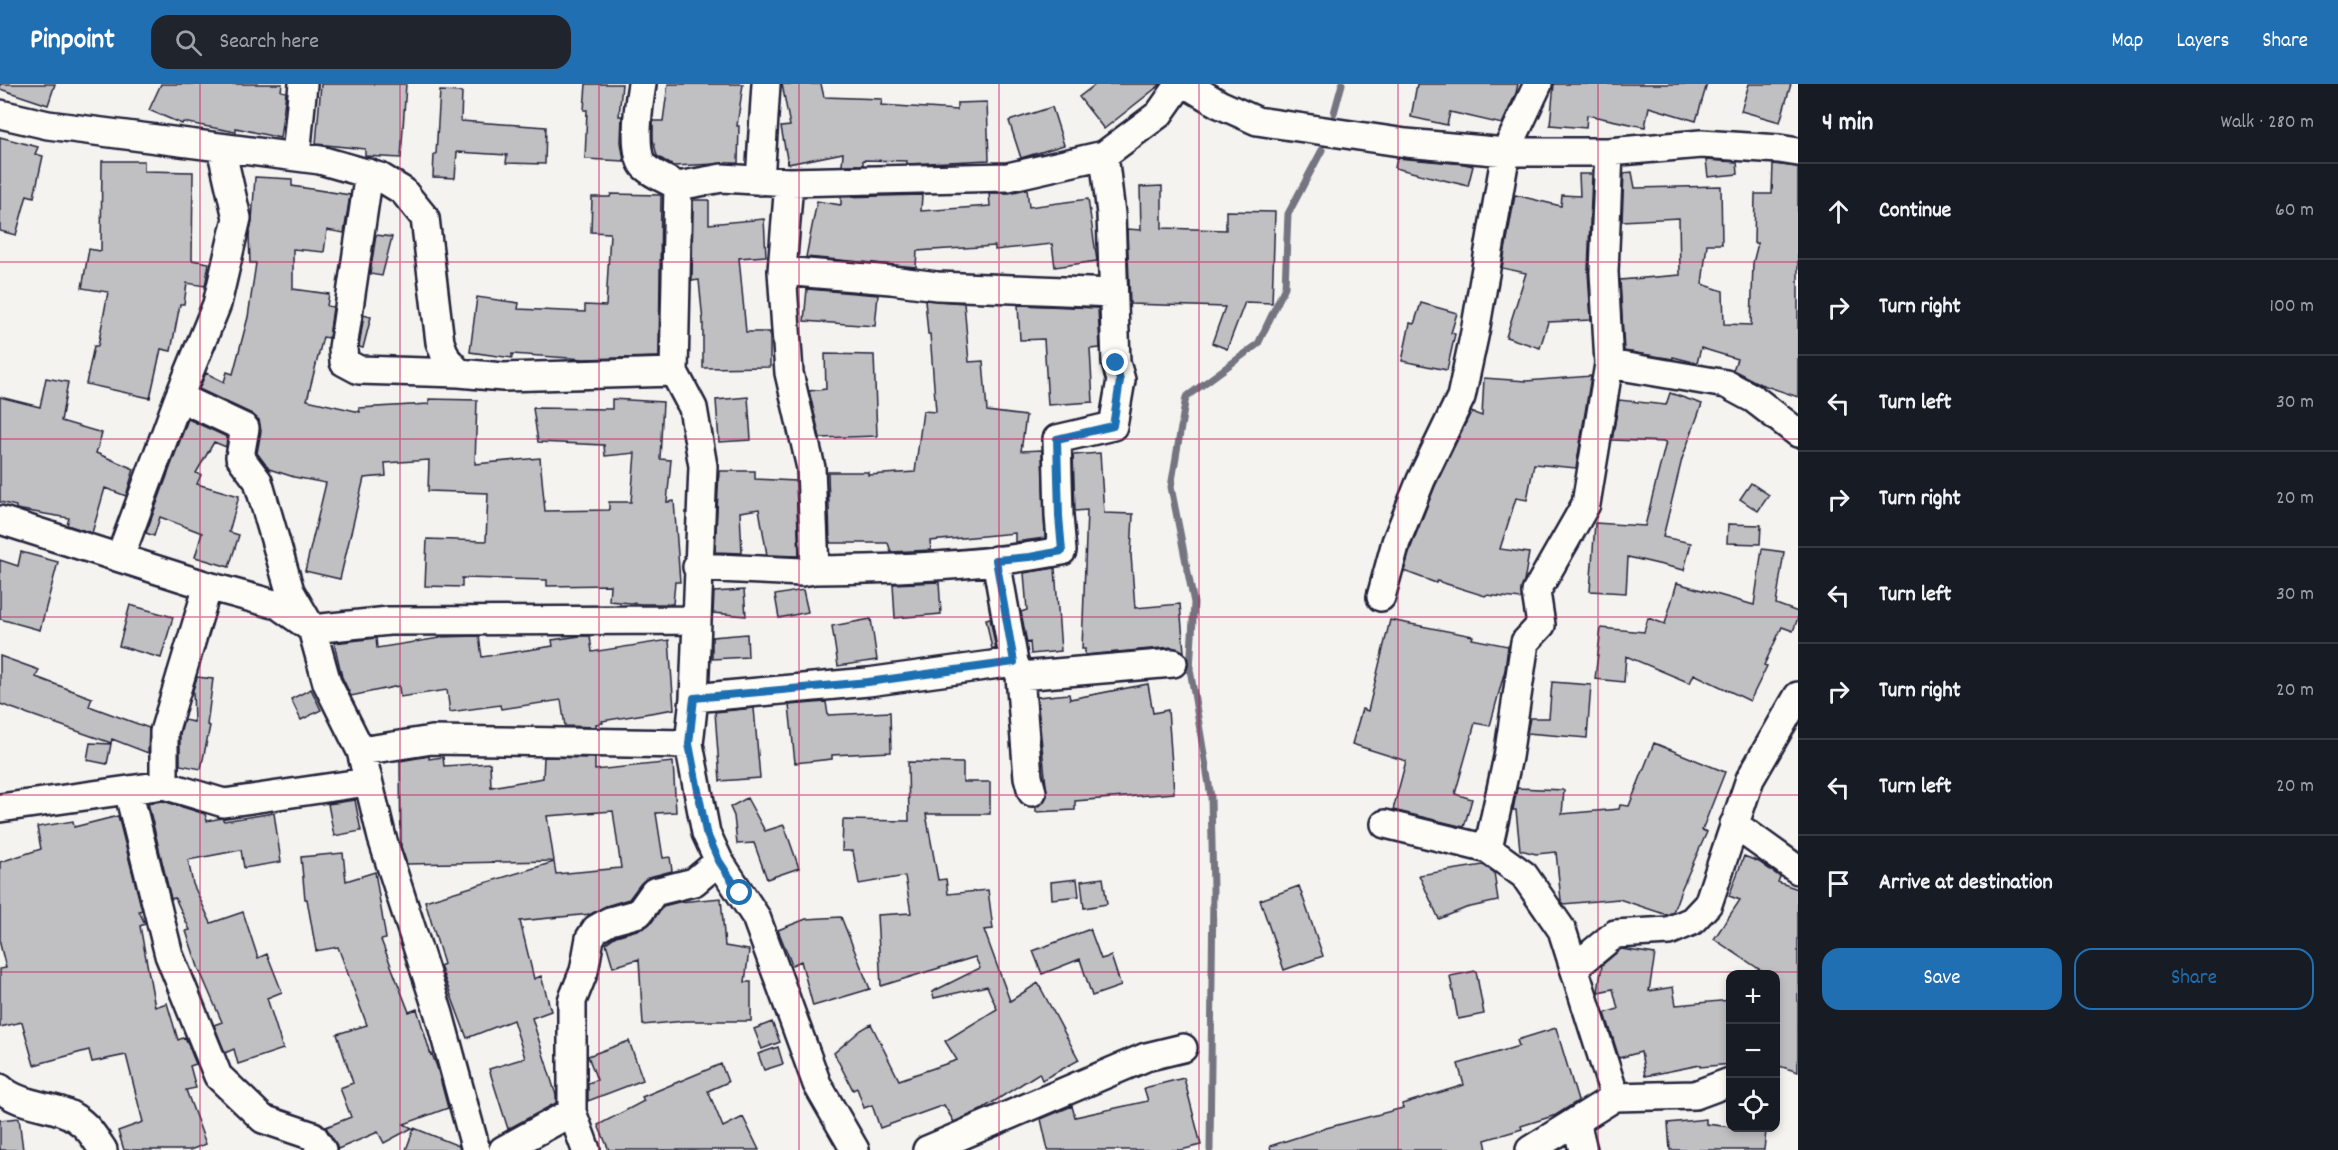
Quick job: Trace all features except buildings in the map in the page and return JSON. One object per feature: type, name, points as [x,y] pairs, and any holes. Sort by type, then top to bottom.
[{"type":"street","points":[[296,156],[303,84]]},
{"type":"street","points":[[642,84],[638,109],[638,158],[644,166],[678,186],[722,178],[789,182],[1008,177],[1104,155],[1159,114],[1180,84]]},
{"type":"street","points":[[760,181],[766,84]]},
{"type":"street","points":[[1186,84],[1219,104],[1257,121],[1406,143],[1506,152],[1609,152],[1701,144],[1779,148],[1798,152]]},
{"type":"street","points":[[1381,597],[1396,542],[1421,480],[1461,397],[1475,332],[1506,152],[1538,84]]},
{"type":"street","points":[[0,114],[48,125],[296,156],[320,160],[380,177],[403,191],[425,218],[440,342],[446,358],[459,373]]},
{"type":"street","points":[[120,557],[216,304],[237,218],[221,148]]},
{"type":"street","points":[[1488,849],[1508,757],[1525,642],[1541,625],[1536,592],[1586,504],[1609,364],[1604,272],[1609,152]]},
{"type":"street","points":[[697,567],[802,572],[899,569],[1030,557],[1062,551],[1057,439],[1113,426],[1120,381],[1116,363],[1111,214],[1104,155]]},
{"type":"street","points":[[369,173],[343,348],[344,362],[359,370],[459,373],[503,377],[674,372]]},
{"type":"street","points":[[789,182],[782,271],[789,373],[811,468],[815,570]]},
{"type":"street","points":[[678,186],[674,372],[693,408],[702,466],[694,698],[689,744],[706,832],[719,861],[756,917],[817,1084],[855,1150]]},
{"type":"street","points":[[782,271],[937,286],[1113,293]]},
{"type":"street","points":[[1609,364],[1726,384],[1754,399],[1798,432]]},
{"type":"street","points":[[179,397],[245,428],[240,458],[258,481],[290,591],[312,629],[327,683],[361,752],[382,838],[439,1014],[476,1150]]},
{"type":"street","points":[[0,520],[208,586],[278,605],[312,629],[389,621],[695,620]]},
{"type":"street","points":[[996,560],[1017,669],[1028,777],[1032,792]]},
{"type":"street","points":[[164,785],[164,732],[208,586]]},
{"type":"street","points":[[694,698],[1017,669],[1173,663]]},
{"type":"street","points":[[1574,968],[1615,934],[1669,931],[1692,921],[1708,904],[1750,779],[1798,696]]},
{"type":"street","points":[[361,752],[432,740],[689,744]]},
{"type":"street","points":[[0,808],[164,785],[224,803],[367,782]]},
{"type":"street","points":[[128,790],[169,955],[218,1076],[263,1119],[313,1136],[322,1150]]},
{"type":"street","points":[[1385,824],[1488,849],[1524,874],[1562,930],[1615,1097]]},
{"type":"street","points":[[1734,824],[1798,870]]},
{"type":"street","points":[[586,1150],[572,1112],[572,1001],[584,971],[590,938],[596,929],[610,921],[639,913],[654,892],[694,882],[719,861]]},
{"type":"street","points":[[927,1150],[1146,1057],[1183,1048]]},
{"type":"street","points":[[1530,1150],[1615,1097],[1695,1095],[1726,1084]]},
{"type":"street","points":[[0,1088],[25,1102],[73,1116],[90,1130],[103,1150]]},
{"type":"street","points":[[503,1150],[572,1112]]},
{"type":"street","points":[[1575,1121],[1583,1150]]},
{"type":"waterway","points":[[1334,113],[1342,84]]},
{"type":"waterway","points":[[1210,1150],[1213,890],[1211,797],[1190,669],[1194,603],[1171,487],[1186,397],[1258,344],[1285,287],[1288,214],[1322,150]]},
{"type":"route","points":[[740,893],[719,861],[706,832],[689,744],[694,698],[868,682],[1014,662],[996,560],[1062,551],[1057,439],[1113,426],[1120,381],[1116,363]]}]
